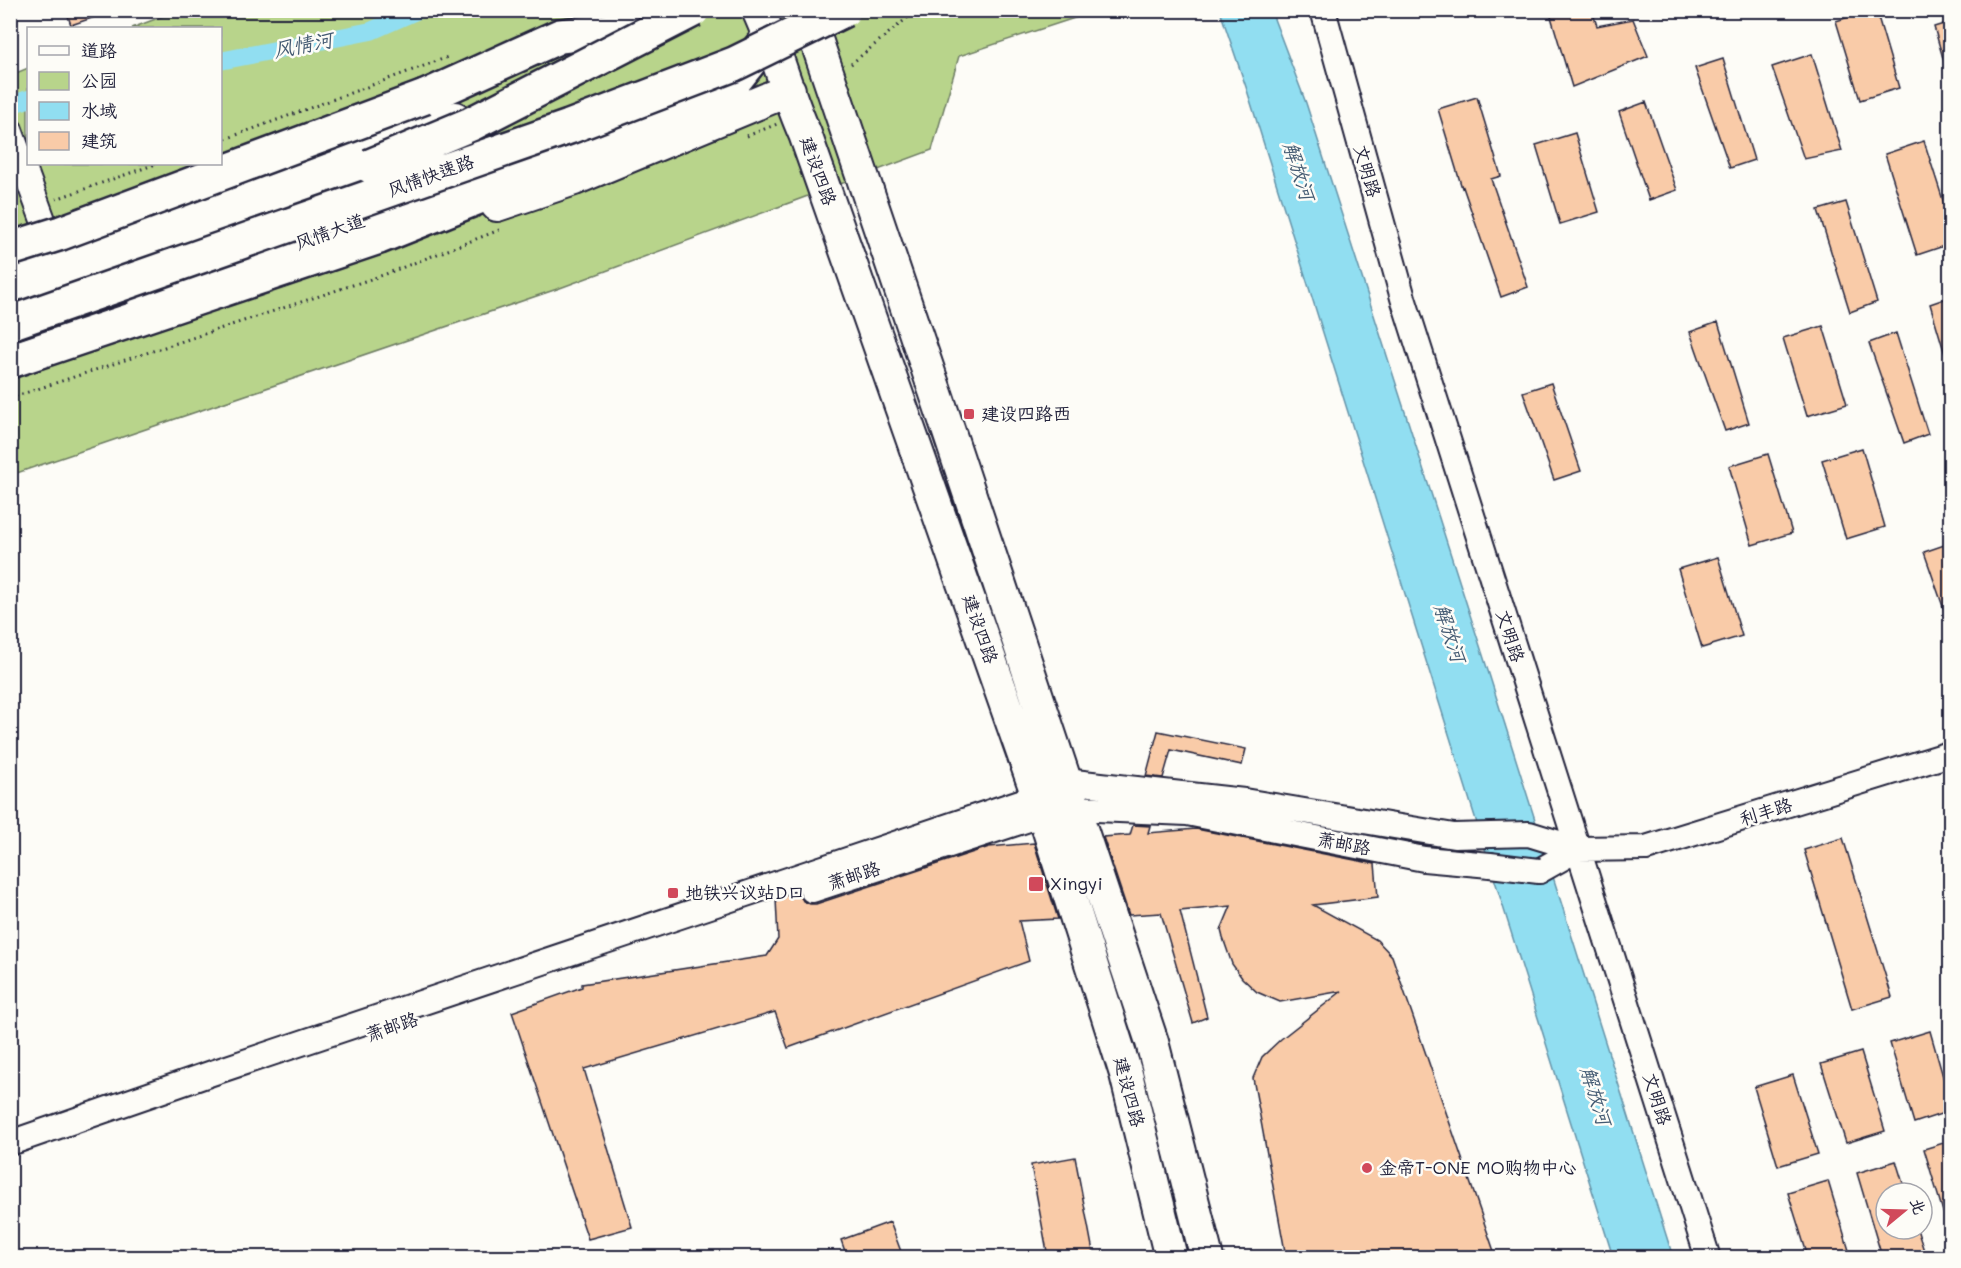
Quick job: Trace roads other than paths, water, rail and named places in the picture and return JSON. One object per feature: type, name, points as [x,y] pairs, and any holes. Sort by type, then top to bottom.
[{"type":"highway","name":"风情快速路","points":[[10,323],[569,127],[734,64],[844,10]]},
{"type":"highway","points":[[10,249],[61,233],[425,97],[560,36],[699,14]]},
{"type":"highway","name":"风情快速路","points":[[10,290],[370,166],[471,124],[699,14]]},
{"type":"highway","points":[[10,361],[379,237],[664,123],[727,90],[764,23]]},
{"type":"main road","name":"风情大道","points":[[10,346],[196,281],[557,149],[652,109],[736,49],[764,23],[793,10]]},
{"type":"main road","name":"建设四路","points":[[806,10],[1152,1042],[1207,1257]]},
{"type":"main road","points":[[10,267],[405,133],[606,73],[699,14]]},
{"type":"main road","name":"建设四路","points":[[764,23],[806,134],[1041,805],[1126,1074],[1171,1257]]},
{"type":"main road","points":[[10,376],[793,103]]},
{"type":"street","name":"文明路","points":[[1323,10],[1403,298],[1708,1257]]},
{"type":"street","points":[[12,134],[55,252]]},
{"type":"street","name":"利丰路","points":[[1578,849],[1646,848],[1950,754]]},
{"type":"street","points":[[1041,805],[1070,795],[1244,801],[1454,836],[1529,834],[1578,849]]},
{"type":"street","name":"萧邮路","points":[[1070,795],[1187,813],[1424,859],[1539,871],[1578,849]]},
{"type":"street","name":"萧邮路","points":[[10,1143],[678,917],[1041,805]]},
{"type":"street","name":"萧邮路","points":[[10,1159],[1041,805]]},
{"type":"water","name":"解放河","points":[[1220,11],[1271,11],[1306,103],[1673,1257],[1613,1257],[1246,87]]},
{"type":"waterway","name":"风情河","points":[[222,61],[371,31],[418,10]]},
{"type":"waterway","name":"风情河","points":[[10,105],[27,99]]},
{"type":"place","name":"建设四路西","points":[[969,414]]},
{"type":"place","name":"Xingyi","points":[[1036,884]]},
{"type":"place","name":"地铁兴议站D口","points":[[673,893]]},
{"type":"place","name":"金帝T-ONE MO购物中心","points":[[1367,1168]]}]
